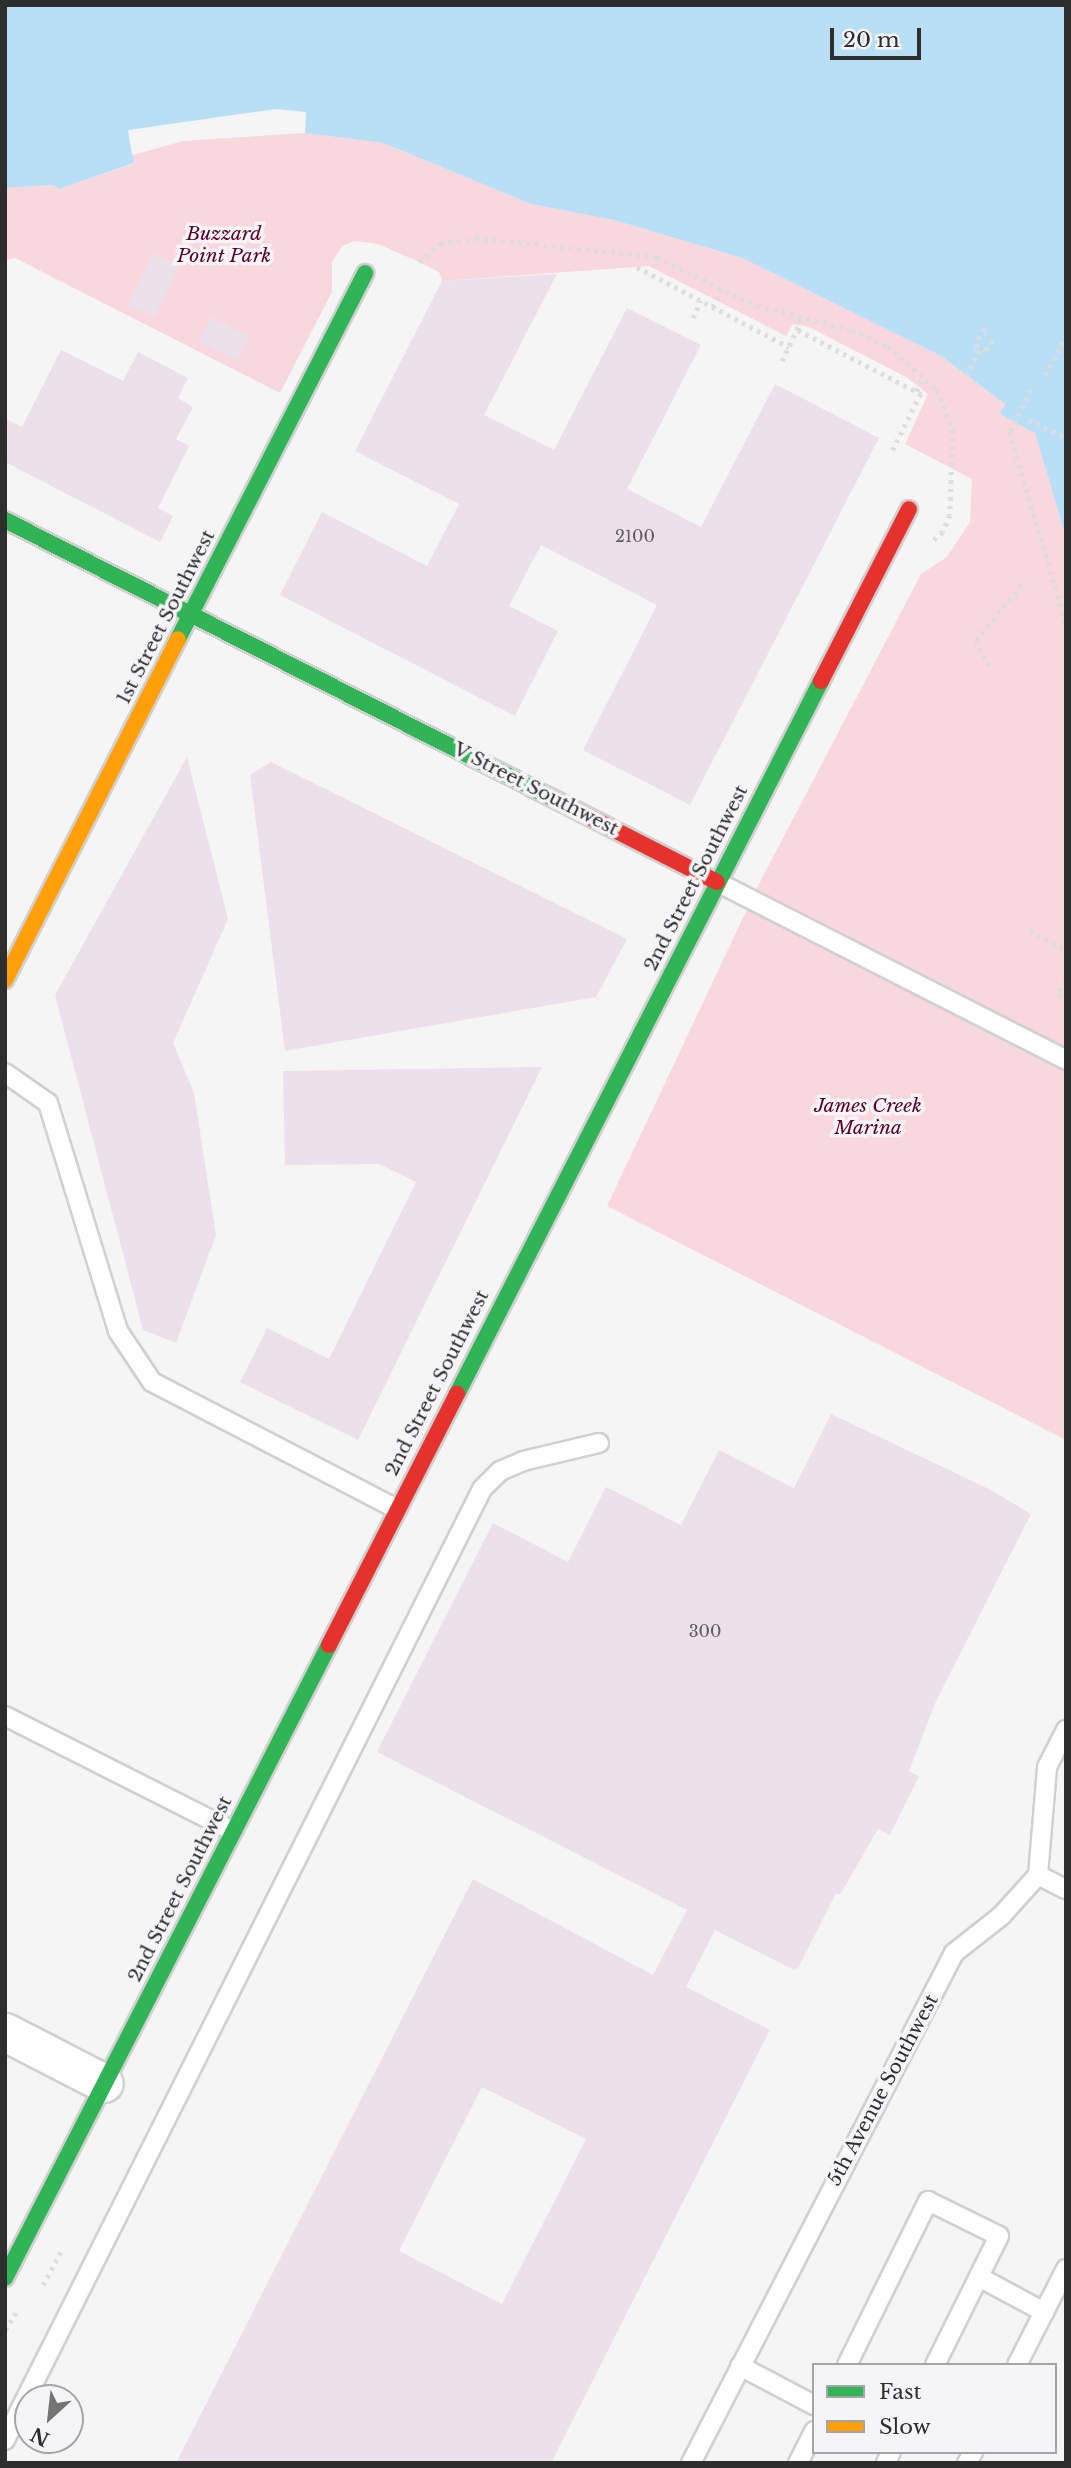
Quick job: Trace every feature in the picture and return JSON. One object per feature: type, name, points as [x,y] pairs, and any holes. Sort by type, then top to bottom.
[{"type":"street","name":"1st Street Southwest","points":[[5,980],[365,273]]},
{"type":"street","name":"2nd Street Southwest","points":[[5,2278],[909,509]]},
{"type":"street","name":"V Street Southwest","points":[[5,520],[717,883]]},
{"type":"street","points":[[5,2032],[104,2083]]},
{"type":"lane","name":"V Street Southwest","points":[[717,883],[1066,1059]]},
{"type":"lane","points":[[5,1073],[48,1103],[118,1331],[152,1382],[397,1509]]},
{"type":"lane","points":[[5,2440],[482,1489],[500,1471],[523,1461],[599,1443]]},
{"type":"lane","points":[[5,1716],[233,1831]]},
{"type":"lane","points":[[1066,1730],[1047,1767],[1038,1875],[1066,1889]]},
{"type":"lane","name":"5th Avenue Southwest","points":[[691,2463],[954,1953],[1001,1916],[1038,1875]]},
{"type":"lane","points":[[847,2363],[928,2201],[999,2236],[936,2363]]},
{"type":"lane","points":[[1018,2363],[1066,2270]]},
{"type":"lane","points":[[979,2277],[1044,2312]]},
{"type":"lane","points":[[740,2366],[812,2403]]},
{"type":"lane","points":[[798,2463],[812,2435]]},
{"type":"path","points":[[419,262],[440,244],[488,239],[657,257],[770,311],[877,340],[925,376],[950,417],[955,440],[952,482]]},
{"type":"path","points":[[637,267],[789,347]]},
{"type":"path","points":[[712,307],[722,289]]},
{"type":"path","points":[[693,317],[701,301]]},
{"type":"path","points":[[782,361],[802,318]]},
{"type":"path","points":[[984,329],[976,345],[986,350],[995,335]]},
{"type":"path","points":[[798,330],[921,394],[893,450]]},
{"type":"path","points":[[1045,375],[1066,335]]},
{"type":"path","points":[[966,376],[981,347]]},
{"type":"path","points":[[916,391],[925,376]]},
{"type":"path","points":[[1031,390],[1010,432],[1066,625]]},
{"type":"path","points":[[1029,419],[1066,438]]},
{"type":"path","points":[[989,666],[976,640],[1025,581]]},
{"type":"path","points":[[1030,931],[1066,951]]},
{"type":"path","points":[[1066,981],[1058,994],[1066,998]]},
{"type":"green space","name":"James Creek Marina","points":[[305,133],[383,143],[531,204],[614,220],[742,258],[941,356],[1005,404],[1000,414],[1035,433],[1066,538],[1066,1440],[607,1206],[758,886],[921,574],[947,557],[970,522],[972,479],[905,444],[928,394],[906,377],[809,327],[793,324],[786,336],[649,266],[442,281],[439,272],[419,262],[378,244],[354,241],[342,246],[332,262],[332,292],[280,393],[15,258],[5,260],[5,188],[53,185],[59,189],[133,164],[132,155],[183,141]]},
{"type":"water","points":[[5,5],[1066,5],[1066,538],[1035,433],[1000,414],[1005,404],[941,356],[742,258],[614,220],[531,204],[383,143],[305,133],[183,141],[133,154],[134,163],[59,189],[53,185],[5,188]]},
{"type":"pier","points":[[276,109],[306,112],[305,133],[183,141],[132,155],[128,130]]},
{"type":"building","points":[[154,253],[180,266],[154,318],[128,305]]},
{"type":"building","points":[[557,274],[484,415],[554,450],[627,308],[701,345],[627,489],[701,527],[775,384],[879,438],[690,805],[583,750],[657,605],[541,545],[509,606],[558,631],[515,716],[280,595],[322,512],[427,566],[459,504],[355,451],[442,281]]},
{"type":"building","points":[[211,317],[250,336],[237,361],[198,342]]},
{"type":"building","points":[[61,350],[123,381],[138,352],[188,378],[178,398],[193,407],[176,439],[189,446],[158,508],[173,516],[160,542],[5,462],[5,418],[22,427]]},
{"type":"building","points":[[187,757],[228,919],[173,1043],[194,1093],[216,1235],[176,1343],[143,1330],[55,995]]},
{"type":"building","points":[[271,762],[627,939],[596,997],[285,1051],[250,775]]},
{"type":"building","points":[[542,1067],[358,1440],[240,1382],[267,1328],[329,1359],[416,1182],[379,1164],[285,1165],[283,1071]]},
{"type":"building","points":[[831,1414],[989,1489],[1031,1514],[936,1701],[909,1771],[919,1776],[890,1835],[878,1829],[840,1895],[836,1893],[798,1968],[794,1970],[715,1930],[686,1987],[770,2030],[551,2463],[176,2463],[473,1879],[653,1975],[687,1910],[377,1752],[493,1523],[568,1562],[606,1487],[681,1525],[719,1450],[794,1488]],"holes":[[[482,2087],[586,2139],[502,2304],[399,2251]]]},
{"type":"traffic: fast","points":[[178,639],[365,273]]},
{"type":"traffic: fast","points":[[5,520],[552,798]]},
{"type":"traffic: fast","points":[[457,1394],[821,681]]},
{"type":"traffic: fast","points":[[5,2278],[329,1645]]},
{"type":"traffic: slow","points":[[5,980],[178,639]]},
{"type":"traffic: jam","points":[[821,681],[909,509]]},
{"type":"traffic: jam","points":[[552,798],[717,882]]},
{"type":"traffic: jam","points":[[329,1645],[457,1394]]},
{"type":"park label","name":"Buzzard Point Park","points":[[224,245]]}]
